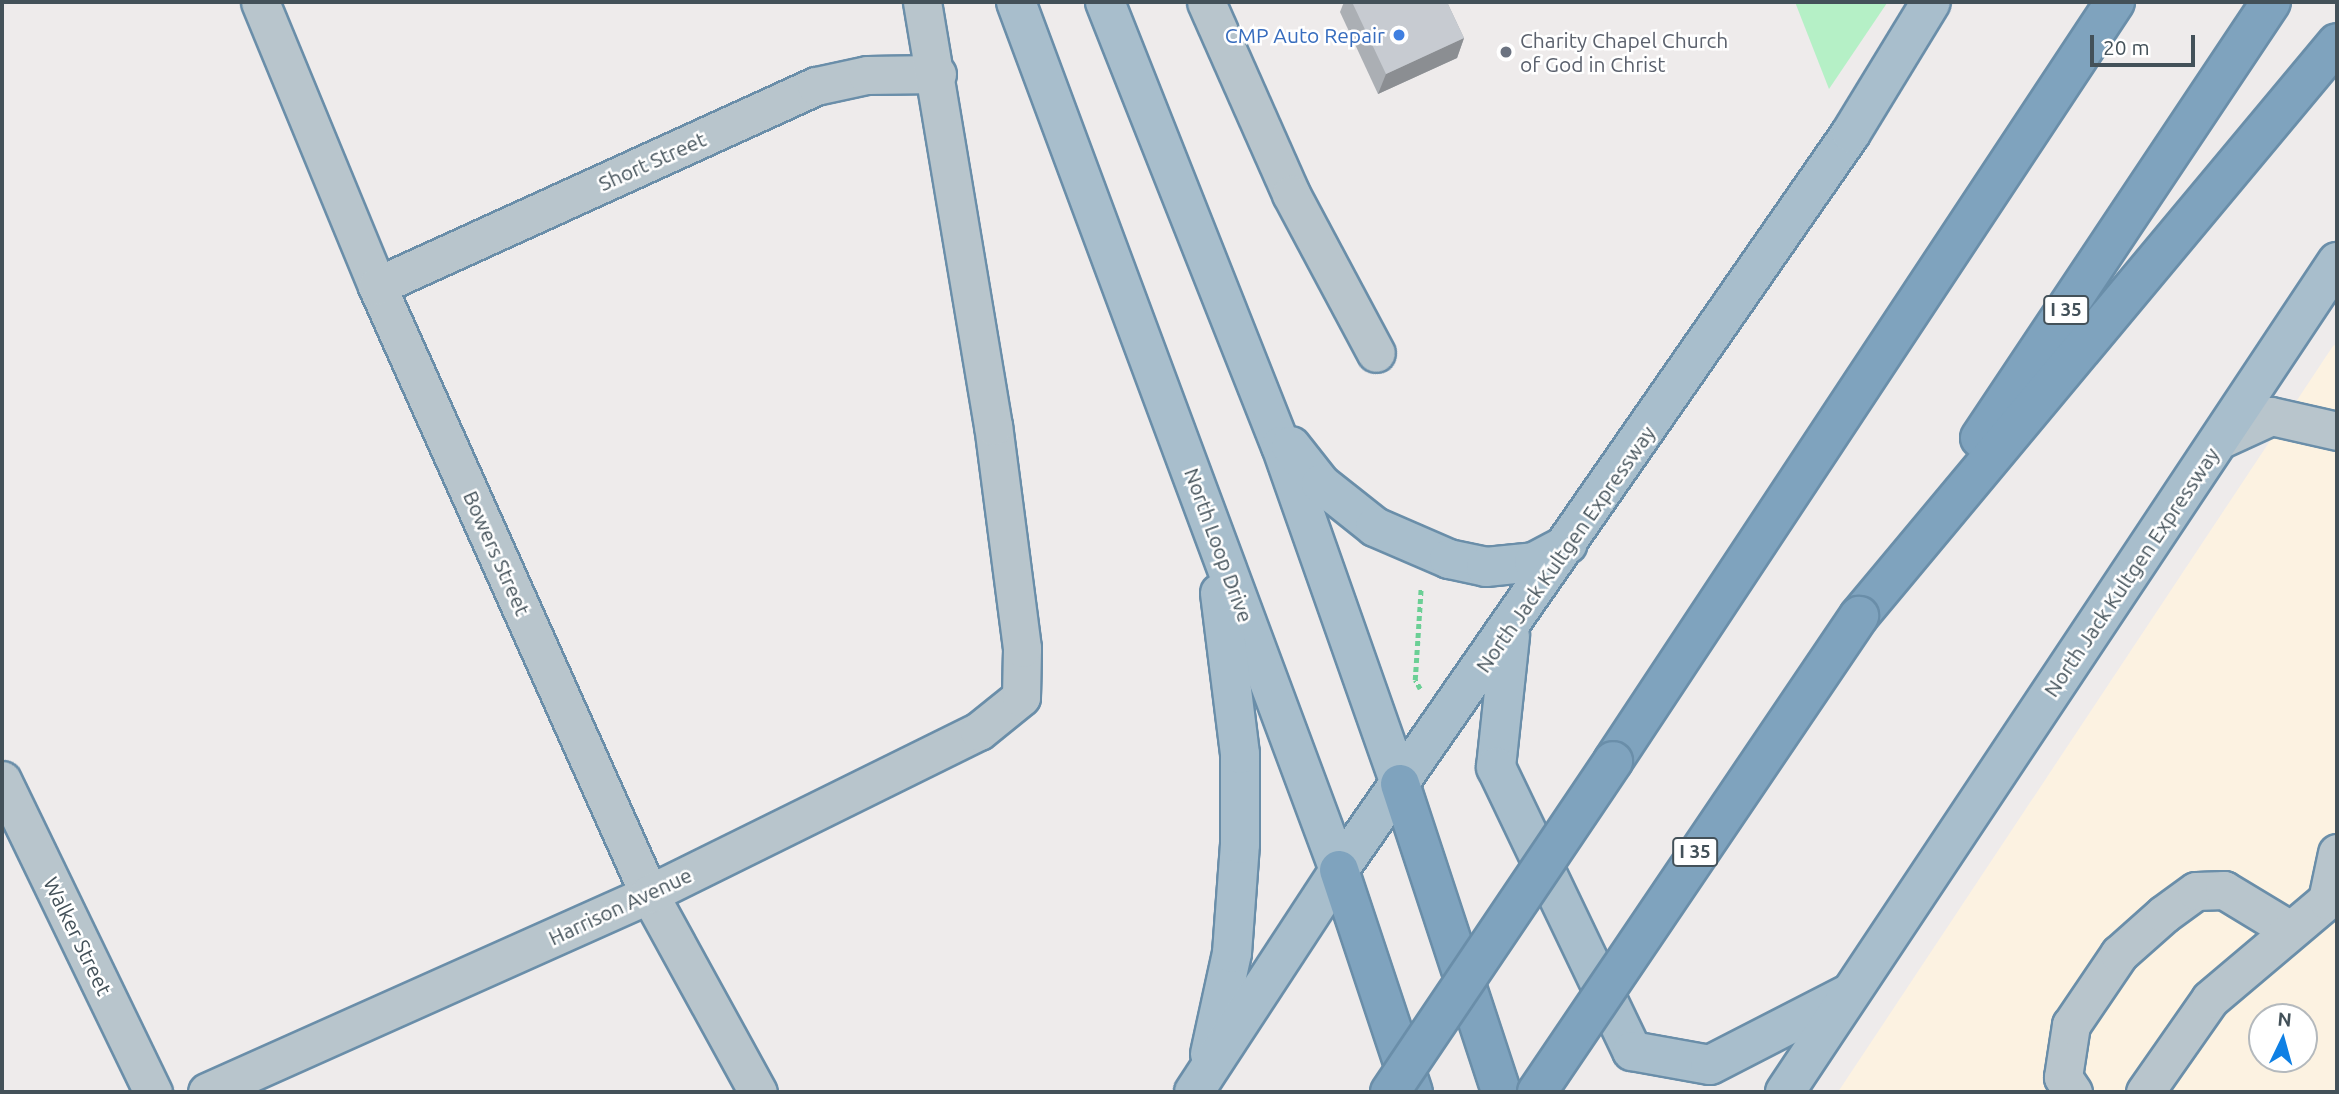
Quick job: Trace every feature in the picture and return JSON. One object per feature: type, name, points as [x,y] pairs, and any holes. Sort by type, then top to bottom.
[{"type":"highway","name":"I 35","points":[[1537,1092],[2271,2]]},
{"type":"highway","points":[[1391,1092],[1613,761],[2108,9]]},
{"type":"highway","points":[[1859,617],[2337,43]]},
{"type":"highway","points":[[1400,784],[1501,1092]]},
{"type":"highway","name":"North Loop Drive","points":[[1339,870],[1413,1092]]},
{"type":"main road","name":"North Loop Drive","points":[[1016,2],[1339,870]]},
{"type":"main road","points":[[1105,2],[1271,422],[1400,784]]},
{"type":"main road","name":"North Jack Kultgen Expressway","points":[[1200,1084],[1339,870],[1851,133],[1931,2]]},
{"type":"main road","name":"North Jack Kultgen Expressway","points":[[1785,1092],[2219,440],[2334,275]]},
{"type":"main road","points":[[1271,422],[1321,484],[1375,527],[1449,559],[1486,567],[1534,562],[1568,544]]},
{"type":"main road","points":[[1200,1084],[1231,953],[1240,844],[1240,754],[1210,522]]},
{"type":"main road","points":[[1512,624],[1497,711],[1496,766],[1632,1051],[1710,1065],[1852,992]]},
{"type":"street","name":"Bowers Street","points":[[260,2],[377,286],[649,894],[758,1092]]},
{"type":"street","points":[[922,2],[937,74]]},
{"type":"street","points":[[1206,2],[1291,194],[1376,353]]},
{"type":"street","name":"Short Street","points":[[377,286],[816,86],[867,75],[937,74]]},
{"type":"street","name":"Harrison Avenue","points":[[207,1092],[649,894],[979,731],[1021,697],[1022,648],[993,426],[937,74]]},
{"type":"street","points":[[2219,440],[2271,415],[2337,431]]},
{"type":"street","name":"Walker Street","points":[[2,780],[153,1092]]},
{"type":"street","points":[[2145,1092],[2210,999],[2290,930],[2332,906],[2337,853]]},
{"type":"street","points":[[2073,1092],[2063,1077],[2071,1025],[2119,954],[2164,914],[2196,891],[2224,890],[2290,930]]},
{"type":"path","points":[[1421,584],[1415,680],[1424,696]]},
{"type":"path","points":[[1406,685],[1415,680]]},
{"type":"shaded area","points":[[2337,344],[2337,1092],[1838,1092],[2333,346]]},
{"type":"green space","points":[[1795,2],[1887,3],[1829,89]]},
{"type":"building","name":"CMP Auto Repair","points":[[1352,2],[1447,2],[1464,38],[1386,74]]},
{"type":"place","name":"CMP Auto Repair","points":[[1399,35]]},
{"type":"place","name":"Charity Chapel Church of God in Christ","points":[[1506,52]]}]
